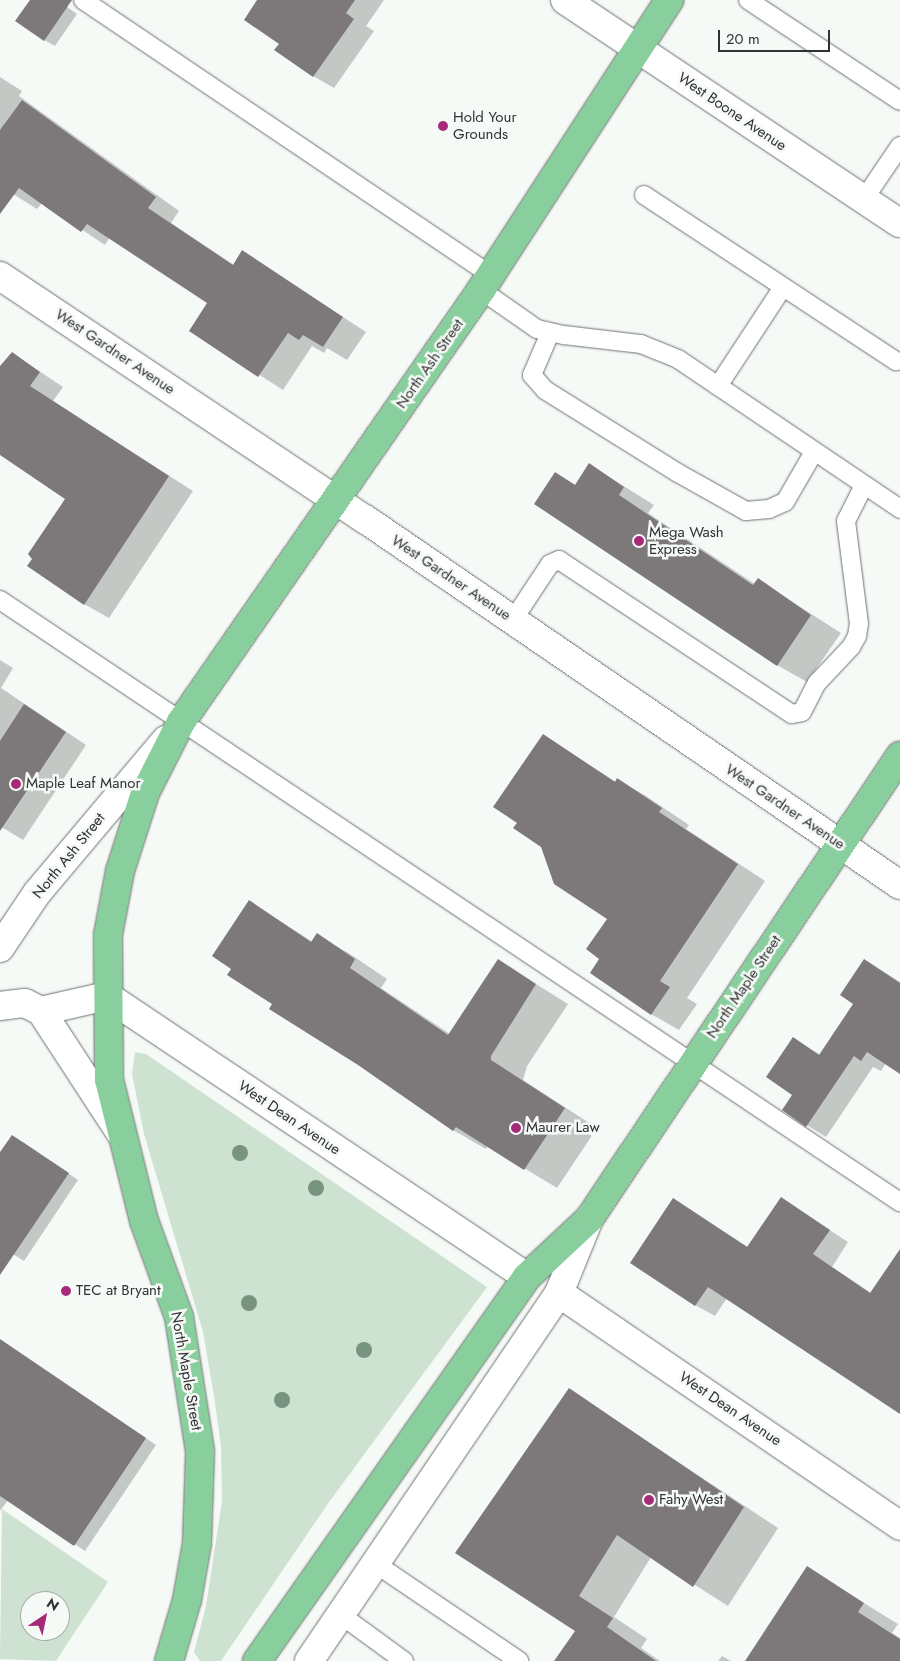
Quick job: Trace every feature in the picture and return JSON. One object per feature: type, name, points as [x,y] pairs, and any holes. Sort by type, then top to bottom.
[{"type":"main road","name":"North Ash Street","points":[[107,996],[108,935],[120,871],[145,793],[181,722],[486,282],[669,0]]},
{"type":"main road","name":"North Maple Street","points":[[257,1661],[527,1277],[589,1219],[900,756]]},
{"type":"main road","name":"North Maple Street","points":[[107,996],[109,1080],[120,1132],[144,1221],[179,1317],[200,1451],[197,1543],[187,1600],[168,1661]]},
{"type":"street","name":"West Boone Avenue","points":[[565,0],[900,223]]},
{"type":"street","name":"West Gardner Avenue","points":[[0,276],[336,500],[900,885]]},
{"type":"street","name":"North Ash Street","points":[[4,933],[181,722]]},
{"type":"street","points":[[41,1011],[107,996]]},
{"type":"street","name":"West Dean Avenue","points":[[107,996],[527,1277]]},
{"type":"street","points":[[0,1006],[5,1003],[25,1003],[41,1011],[120,1132]]},
{"type":"street","name":"North Maple Street","points":[[310,1661],[559,1293],[589,1219]]},
{"type":"street","name":"West Dean Avenue","points":[[559,1293],[900,1526]]},
{"type":"lane","points":[[83,0],[486,282],[537,328],[550,332],[640,344],[659,350],[718,386],[900,509]]},
{"type":"lane","points":[[748,0],[900,101]]},
{"type":"lane","points":[[864,199],[900,146]]},
{"type":"lane","points":[[644,195],[896,361]]},
{"type":"lane","points":[[718,386],[783,286]]},
{"type":"lane","points":[[550,332],[532,375],[545,390],[678,473],[746,511],[769,509],[785,502],[814,452]]},
{"type":"lane","points":[[512,620],[550,564],[559,560],[792,714],[802,712],[817,683],[851,647],[857,636],[859,624],[846,521],[864,485]]},
{"type":"lane","points":[[0,600],[900,1202]]},
{"type":"lane","points":[[376,1564],[519,1661]]},
{"type":"lane","points":[[341,1615],[404,1661]]},
{"type":"green space","points":[[135,1052],[146,1054],[487,1287],[327,1505],[221,1661],[200,1661],[194,1652],[206,1606],[222,1501],[221,1446],[214,1396],[203,1332],[144,1134],[132,1074]]},
{"type":"green space","points":[[2,1509],[108,1582],[70,1640],[70,1591],[20,1591],[20,1641],[69,1641],[56,1661],[0,1659]]},
{"type":"building","points":[[30,0],[72,0],[44,41],[15,21]]},
{"type":"building","points":[[257,0],[355,0],[346,13],[354,19],[313,77],[274,50],[279,44],[244,20]]},
{"type":"building","points":[[22,100],[156,197],[148,208],[233,265],[242,250],[343,317],[323,347],[303,335],[299,340],[288,333],[258,377],[189,331],[207,303],[87,224],[81,232],[19,188],[0,214],[0,130]]},
{"type":"building","points":[[12,352],[40,372],[30,386],[169,476],[84,605],[27,566],[32,559],[28,554],[65,499],[0,455],[0,366]]},
{"type":"building","name":"Mega Wash Express","points":[[589,463],[624,487],[619,495],[753,585],[758,578],[811,615],[777,666],[534,504],[555,472],[575,485]]},
{"type":"building","name":"Maple Leaf Manor","points":[[24,704],[66,732],[0,831],[0,741]]},
{"type":"building","points":[[543,734],[615,782],[617,778],[662,808],[659,812],[738,864],[660,981],[670,987],[651,1015],[590,973],[599,959],[586,949],[607,919],[554,884],[541,847],[513,828],[517,823],[493,807]]},
{"type":"building","points":[[249,900],[311,942],[317,933],[355,959],[350,968],[448,1035],[498,959],[536,984],[491,1056],[491,1060],[565,1108],[524,1170],[456,1127],[453,1131],[358,1065],[269,1009],[272,1004],[227,975],[231,969],[212,956]]},
{"type":"building","points":[[864,959],[900,983],[900,1074],[867,1052],[861,1061],[854,1056],[806,1127],[782,1110],[792,1095],[766,1077],[793,1037],[819,1055],[853,1004],[840,995]]},
{"type":"building","points":[[12,1135],[69,1173],[0,1275],[0,1152]]},
{"type":"building","points":[[781,1197],[830,1230],[813,1254],[870,1293],[900,1249],[900,1414],[708,1287],[695,1306],[630,1263],[673,1198],[747,1247]]},
{"type":"building","points":[[0,1339],[146,1438],[74,1546],[0,1496]]},
{"type":"building","name":"Fahy West","points":[[569,1388],[744,1507],[693,1587],[617,1535],[579,1596],[613,1618],[607,1627],[656,1661],[554,1661],[575,1631],[455,1553]]},
{"type":"building","points":[[807,1566],[864,1603],[858,1612],[900,1639],[900,1661],[745,1661]]},
{"type":"place","name":"Hold Your Grounds","points":[[443,126]]},
{"type":"place","name":"Mega Wash Express","points":[[639,541]]},
{"type":"place","name":"Maple Leaf Manor","points":[[16,784]]},
{"type":"place","name":"Maurer Law","points":[[516,1128]]},
{"type":"place","name":"TEC at Bryant","points":[[66,1291]]},
{"type":"place","name":"Fahy West","points":[[649,1500]]}]
